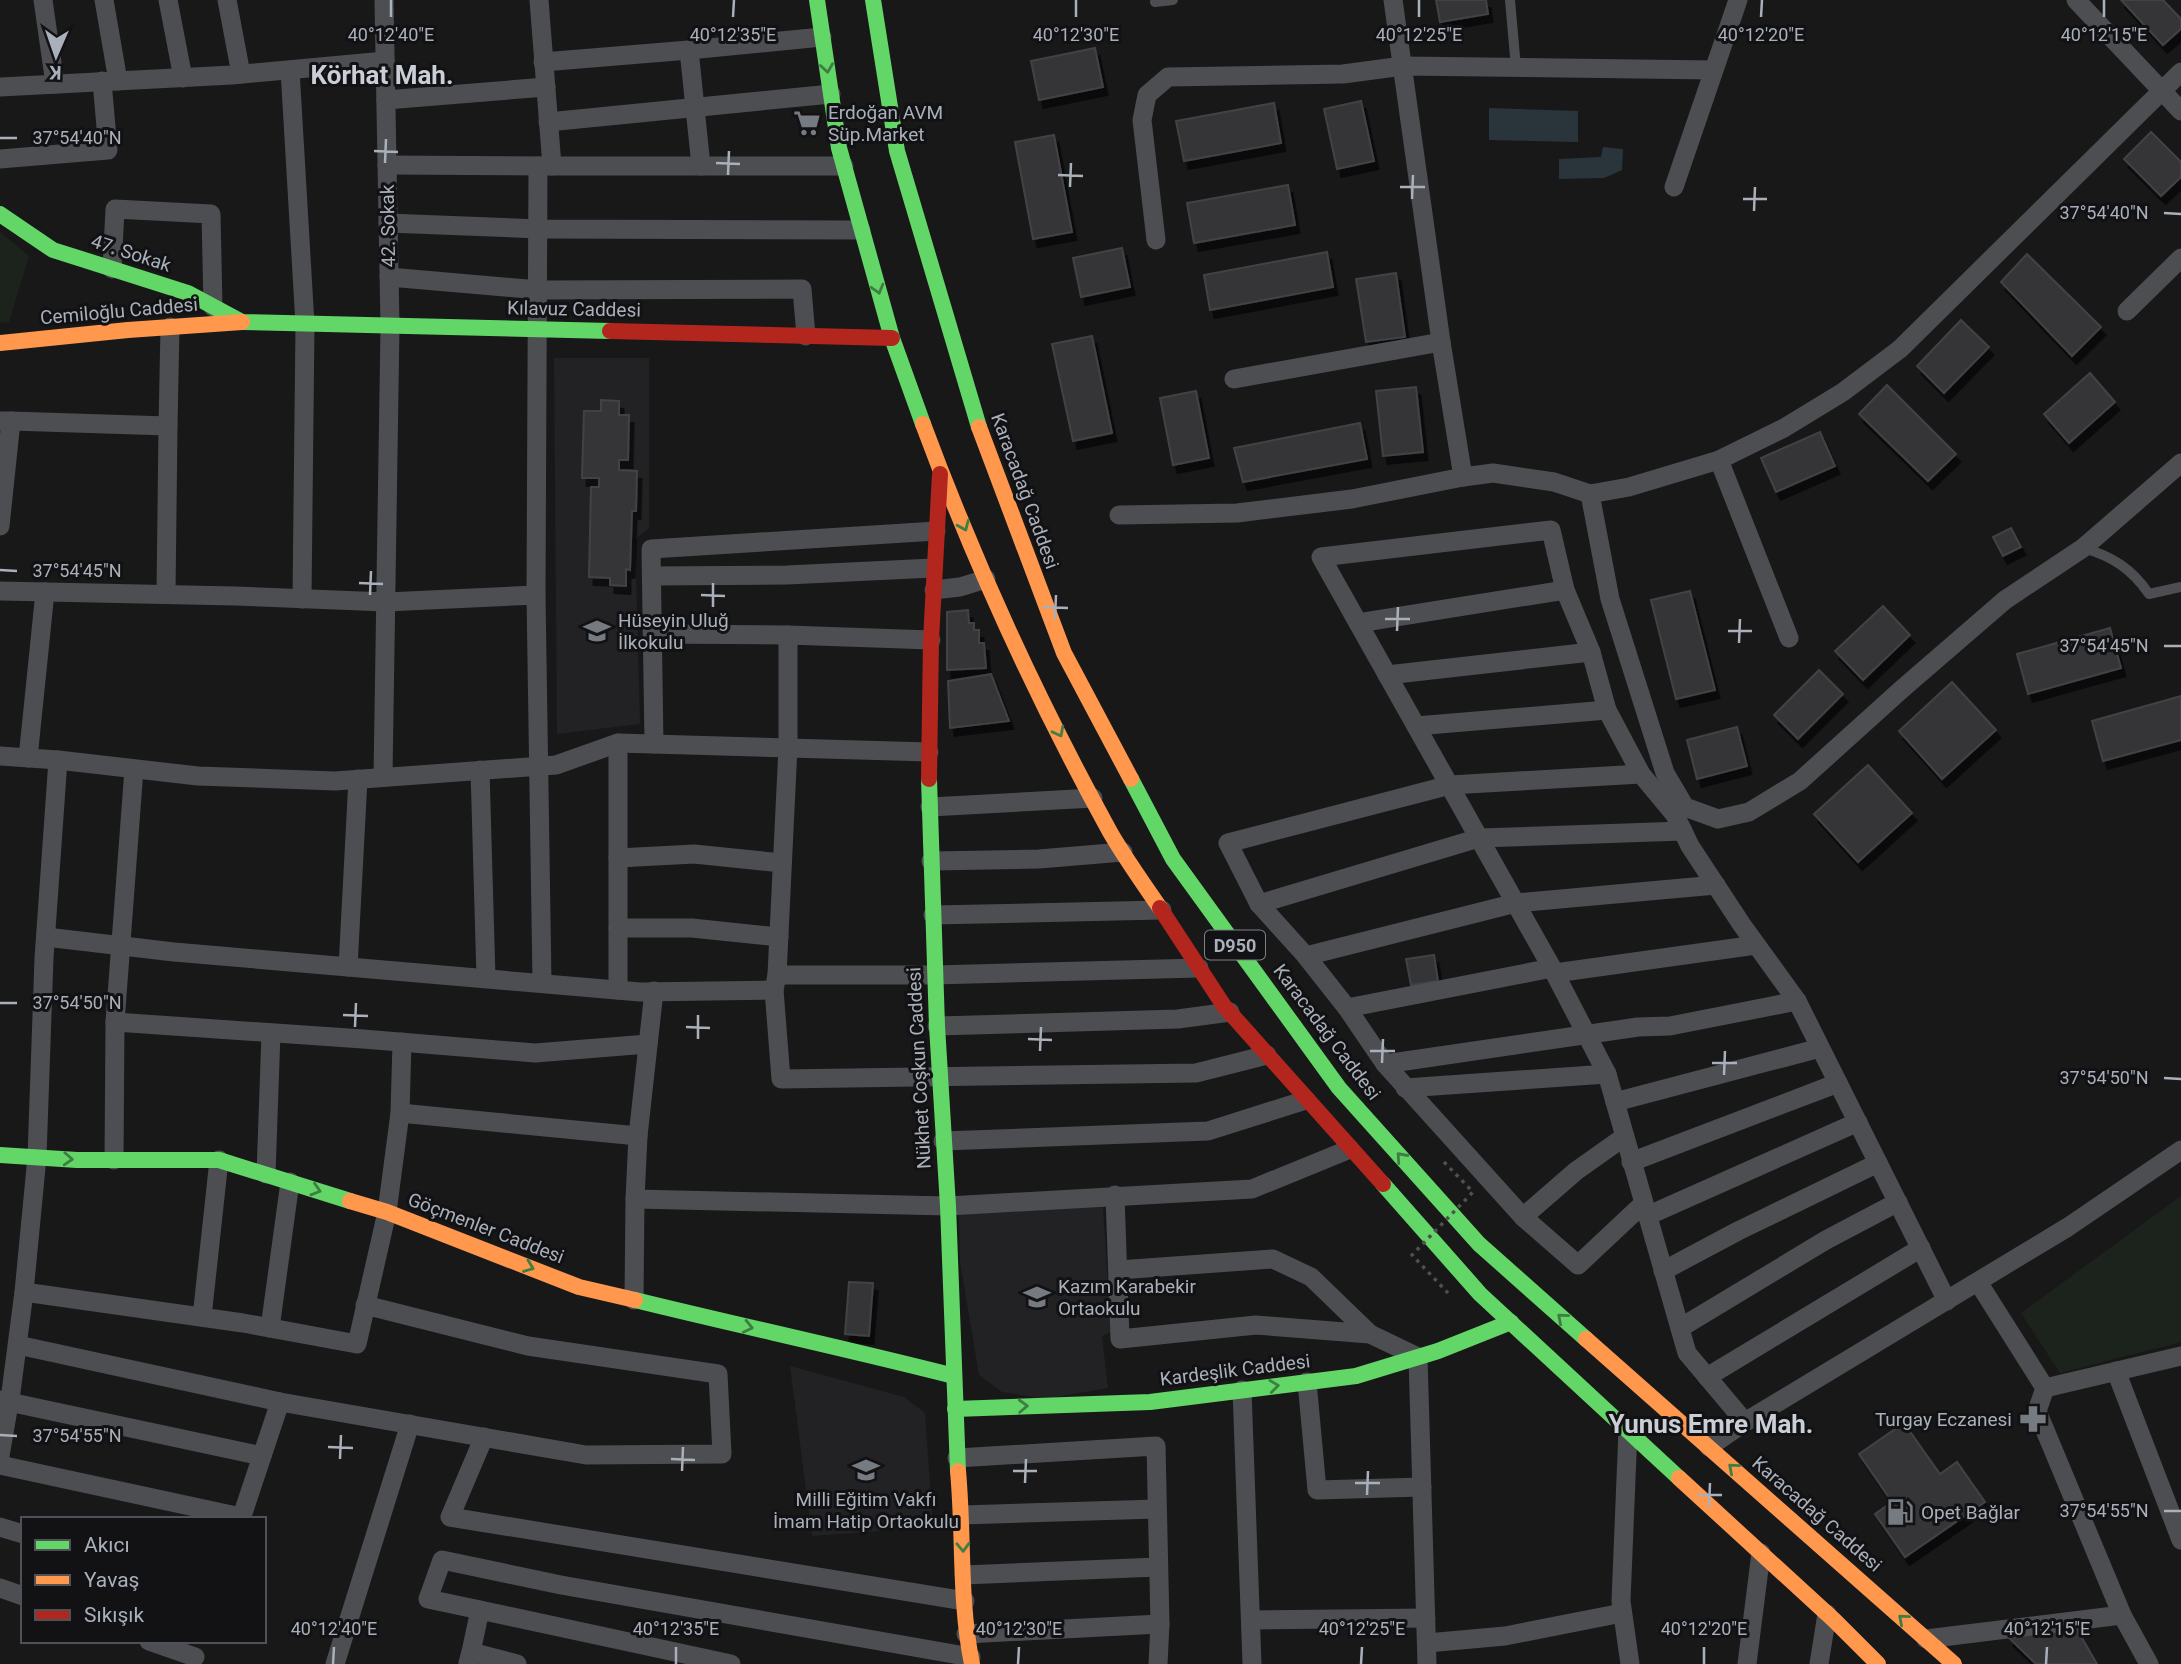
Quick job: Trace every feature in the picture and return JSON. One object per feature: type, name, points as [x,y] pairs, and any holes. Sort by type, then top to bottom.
[{"type":"main road","name":"D950","points":[[817,0],[838,148],[892,338],[940,469],[1017,651],[1123,852],[1230,1012],[1480,1294],[1878,1664]]},
{"type":"main road","name":"Karacadağ Caddesi","points":[[873,0],[897,151],[974,413],[1064,653],[1173,859],[1339,1088],[1479,1244],[1954,1664]]},
{"type":"main road","name":"47. Sokak","points":[[0,214],[53,250],[188,293],[248,323]]},
{"type":"main road","name":"Kılavuz Caddesi","points":[[248,323],[892,338]]},
{"type":"main road","name":"Cemiloğlu Caddesi","points":[[0,343],[170,327],[248,323]]},
{"type":"main road","name":"Nükhet Coşkun Caddesi","points":[[940,469],[931,639],[931,861],[957,1458],[966,1634],[971,1661]]},
{"type":"main road","name":"Göçmenler Caddesi","points":[[0,1155],[114,1160],[219,1160],[387,1212],[579,1287],[812,1343],[846,1348],[954,1377]]},
{"type":"main road","name":"Kardeşlik Caddesi","points":[[955,1409],[1150,1402],[1356,1376],[1438,1351],[1511,1322]]},
{"type":"street","points":[[43,0],[55,84]]},
{"type":"street","points":[[0,159],[108,150],[110,81],[104,0]]},
{"type":"street","points":[[168,0],[183,78]]},
{"type":"street","points":[[227,0],[241,75]]},
{"type":"street","name":"42. Sokak","points":[[383,777],[390,326],[384,0]]},
{"type":"street","points":[[539,0],[548,122],[539,229],[536,595],[542,983]]},
{"type":"street","points":[[1393,0],[1441,342],[1463,477]]},
{"type":"street","points":[[1674,187],[1738,0]]},
{"type":"street","points":[[2076,0],[2181,111]]},
{"type":"street","points":[[543,62],[822,37]]},
{"type":"street","points":[[689,50],[701,166]]},
{"type":"street","points":[[0,87],[241,75],[385,61]]},
{"type":"street","points":[[1156,240],[1142,120],[1147,95],[1168,77],[1343,74],[1403,66],[1713,70]]},
{"type":"street","points":[[290,70],[305,324],[302,598]]},
{"type":"street","points":[[1119,515],[1250,512],[1352,499],[1493,473],[1554,482],[1590,494],[1629,487],[1719,460],[1784,428],[1832,399],[1900,349],[2181,72]]},
{"type":"street","points":[[386,100],[545,87]]},
{"type":"street","points":[[548,122],[831,94]]},
{"type":"street","points":[[387,165],[844,166]]},
{"type":"street","points":[[112,269],[115,209],[211,214],[213,307]]},
{"type":"street","points":[[388,223],[539,229],[861,230]]},
{"type":"street","points":[[2127,311],[2181,258]]},
{"type":"street","points":[[389,277],[539,290],[802,289],[806,335]]},
{"type":"street","points":[[166,594],[170,327]]},
{"type":"street","points":[[1234,379],[1441,342]]},
{"type":"street","points":[[0,526],[5,421],[168,426]]},
{"type":"street","points":[[1719,460],[1789,638]]},
{"type":"street","points":[[1590,494],[1609,599],[1665,774],[1685,807],[1718,819],[1749,812],[1800,781],[2006,600],[2082,548],[2181,463]]},
{"type":"street","points":[[1745,1422],[1687,1353],[1607,1074],[1553,970],[1321,556],[1551,530],[1565,590],[1591,652],[1607,710],[1641,774],[1675,815],[1690,846],[1797,1001],[1947,1301]]},
{"type":"street","points":[[654,744],[651,549],[936,531]]},
{"type":"street","points":[[652,576],[787,575],[933,568]]},
{"type":"street","points":[[934,590],[960,587],[986,579]]},
{"type":"street","points":[[1358,623],[1565,590]]},
{"type":"street","points":[[0,591],[386,602],[536,595]]},
{"type":"street","points":[[28,758],[45,592]]},
{"type":"street","points":[[653,634],[931,639]]},
{"type":"street","points":[[788,635],[788,747],[776,982],[781,1079],[1196,1073],[1267,1055]]},
{"type":"street","points":[[1387,675],[1591,652]]},
{"type":"street","points":[[1416,726],[1607,710]]},
{"type":"street","points":[[0,756],[198,776],[335,781],[556,765],[618,743],[929,751]]},
{"type":"street","points":[[618,743],[618,989]]},
{"type":"street","points":[[0,1456],[5,1401],[18,1345],[37,1157],[46,937],[58,760]]},
{"type":"street","points":[[114,1160],[115,1022],[134,769]]},
{"type":"street","points":[[480,770],[486,978]]},
{"type":"street","points":[[1641,774],[1450,785],[1228,843],[1259,904],[1306,956],[1385,1064],[1523,1217],[1578,1265],[1645,1210],[1858,1122]]},
{"type":"street","points":[[348,967],[358,779]]},
{"type":"street","points":[[930,807],[1093,798]]},
{"type":"street","points":[[1259,904],[1479,838],[1683,831]]},
{"type":"street","points":[[931,861],[1039,859],[1123,852]]},
{"type":"street","points":[[618,858],[694,854],[782,863]]},
{"type":"street","points":[[1306,956],[1516,904],[1716,885]]},
{"type":"street","points":[[933,915],[1162,910]]},
{"type":"street","points":[[618,928],[692,928],[779,937]]},
{"type":"street","points":[[46,937],[348,967],[654,991],[934,975],[1199,968]]},
{"type":"street","points":[[1346,1008],[1553,970],[1756,944]]},
{"type":"street","points":[[634,1300],[638,1136],[654,991]]},
{"type":"street","points":[[1385,1064],[1638,1027],[1670,1026],[1797,1001]]},
{"type":"street","points":[[937,1026],[1178,1019],[1230,1012]]},
{"type":"street","points":[[115,1022],[535,1053],[648,1044]]},
{"type":"street","points":[[266,1174],[271,1032]]},
{"type":"street","points":[[24,1292],[202,1317],[357,1344],[387,1212],[400,1113],[402,1042]]},
{"type":"street","points":[[1615,1102],[1820,1048]]},
{"type":"street","points":[[1405,1088],[1607,1074]]},
{"type":"street","points":[[1631,1162],[1838,1083]]},
{"type":"street","points":[[943,1141],[1208,1131],[1306,1100]]},
{"type":"street","points":[[400,1113],[638,1136]]},
{"type":"street","points":[[1523,1217],[1576,1171],[1624,1137]]},
{"type":"street","points":[[635,1199],[948,1206],[1252,1189],[1350,1149]]},
{"type":"street","points":[[1709,1447],[1745,1422],[2068,1227],[2181,1150]]},
{"type":"street","points":[[202,1317],[219,1160]]},
{"type":"street","points":[[1663,1271],[1878,1163]]},
{"type":"street","points":[[270,1328],[290,1182]]},
{"type":"street","points":[[1115,1195],[1120,1339],[1256,1325],[1370,1334]]},
{"type":"street","points":[[1680,1328],[1826,1240],[1898,1202]]},
{"type":"street","points":[[1707,1377],[1921,1248]]},
{"type":"street","points":[[1118,1270],[1273,1259],[1311,1277],[1370,1334],[1418,1357],[1427,1664]]},
{"type":"street","points":[[1978,1282],[2045,1388]]},
{"type":"street","points":[[18,1345],[280,1402],[586,1455],[722,1454],[718,1374],[528,1346],[365,1306]]},
{"type":"street","points":[[2045,1388],[2181,1356]]},
{"type":"street","points":[[2116,1371],[2181,1540]]},
{"type":"street","points":[[1307,1382],[1317,1490],[1422,1488]]},
{"type":"street","points":[[2045,1388],[2037,1411],[2123,1615],[2149,1664]]},
{"type":"street","points":[[1242,1390],[1252,1664]]},
{"type":"street","points":[[5,1401],[262,1456]]},
{"type":"street","points":[[241,1517],[280,1402]]},
{"type":"street","points":[[335,1664],[410,1424]]},
{"type":"street","points":[[1628,1430],[1621,1601],[1630,1664]]},
{"type":"street","points":[[484,1437],[450,1517],[965,1601]]},
{"type":"street","points":[[957,1458],[1156,1446],[1160,1624],[1158,1664]]},
{"type":"street","points":[[0,1465],[236,1517]]},
{"type":"street","points":[[962,1515],[1157,1509]]},
{"type":"street","points":[[0,1527],[21,1533]]},
{"type":"street","points":[[1748,1664],[1761,1553]]},
{"type":"street","points":[[731,1664],[428,1599],[442,1560],[561,1585],[971,1661]]},
{"type":"street","points":[[964,1574],[1158,1567]]},
{"type":"street","points":[[0,1588],[21,1596]]},
{"type":"street","points":[[480,1610],[469,1658],[517,1664]]},
{"type":"street","points":[[1427,1643],[1505,1636],[1622,1613]]},
{"type":"street","points":[[1819,1664],[1827,1614]]},
{"type":"street","points":[[1926,1639],[2123,1615]]},
{"type":"street","points":[[1251,1620],[1426,1618]]},
{"type":"street","points":[[966,1634],[1160,1624]]},
{"type":"street","points":[[156,1643],[196,1654]]},
{"type":"lane","points":[[1155,2],[1173,0]]},
{"type":"lane","points":[[1510,0],[1516,68]]},
{"type":"lane","points":[[2082,548],[2108,556],[2120,563],[2140,582],[2148,594],[2181,587]]},
{"type":"path","points":[[1444,1162],[1473,1192],[1412,1255],[1448,1293]]},
{"type":"shaded area","points":[[1489,108],[1578,111],[1578,142],[1489,140]]},
{"type":"shaded area","points":[[1603,147],[1623,149],[1622,170],[1604,178],[1559,179],[1559,159],[1601,157]]},
{"type":"shaded area","points":[[0,232],[29,256],[9,322],[0,323]]},
{"type":"shaded area","name":"Hüseyin Uluğ İlkokulu","points":[[554,358],[649,358],[649,528],[635,539],[640,724],[557,734]]},
{"type":"shaded area","points":[[2181,1196],[2181,1342],[2060,1373],[2021,1313]]},
{"type":"shaded area","name":"Kazım Karabekir Ortaokulu","points":[[1103,1207],[1111,1332],[1102,1336],[1108,1388],[1046,1399],[1002,1392],[979,1375],[960,1262],[959,1214]]},
{"type":"shaded area","name":"Milli Eğitim Vakfı İmam Hatip Ortaokulu","points":[[790,1366],[904,1397],[925,1413],[933,1527],[812,1536]]},
{"type":"building","points":[[1436,0],[1486,0],[1488,14],[1440,22]]},
{"type":"building","points":[[2121,0],[2163,0],[2181,19],[2181,29],[2163,45]]},
{"type":"building","points":[[1095,48],[1103,87],[1039,100],[1031,61]]},
{"type":"building","points":[[1361,101],[1374,161],[1337,169],[1324,109]]},
{"type":"building","points":[[1274,103],[1281,143],[1184,161],[1176,121]]},
{"type":"building","points":[[2151,132],[2181,162],[2181,177],[2161,196],[2124,159]]},
{"type":"building","points":[[1054,135],[1072,232],[1033,239],[1015,142]]},
{"type":"building","points":[[1288,185],[1295,225],[1194,243],[1187,203]]},
{"type":"building","points":[[1122,248],[1130,287],[1081,297],[1073,258]]},
{"type":"building","points":[[1327,252],[1333,287],[1210,310],[1204,275]]},
{"type":"building","points":[[2027,254],[2101,327],[2072,356],[2001,282]]},
{"type":"building","points":[[1396,273],[1405,337],[1366,342],[1356,279]]},
{"type":"building","points":[[1961,320],[1989,347],[1944,393],[1917,366]]},
{"type":"building","points":[[1092,336],[1112,433],[1073,441],[1052,344]]},
{"type":"building","points":[[2090,373],[2115,402],[2069,443],[2044,414]]},
{"type":"building","points":[[1887,385],[1956,454],[1928,481],[1859,414]]},
{"type":"building","points":[[1416,387],[1423,452],[1383,456],[1376,391]]},
{"type":"building","points":[[1196,391],[1209,458],[1173,465],[1160,398]]},
{"type":"building","points":[[601,400],[619,401],[619,415],[629,415],[628,460],[619,460],[619,470],[637,471],[636,511],[632,511],[630,570],[626,569],[626,586],[610,585],[610,578],[589,577],[591,487],[599,487],[599,478],[582,478],[584,411],[601,411]]},
{"type":"building","points":[[1360,423],[1367,459],[1243,482],[1234,448]]},
{"type":"building","points":[[1820,432],[1835,466],[1776,492],[1761,458]]},
{"type":"building","points":[[2011,528],[2021,547],[2003,556],[1993,537]]},
{"type":"building","points":[[1690,591],[1715,690],[1676,699],[1651,600]]},
{"type":"building","points":[[1883,606],[1910,635],[1863,680],[1835,651]]},
{"type":"building","points":[[968,610],[969,623],[974,623],[974,630],[979,630],[979,643],[984,643],[986,668],[947,670],[947,612]]},
{"type":"building","points":[[2110,628],[2121,668],[2028,694],[2017,654]]},
{"type":"building","points":[[1819,670],[1843,694],[1798,739],[1774,715]]},
{"type":"building","points":[[991,674],[1009,721],[950,728],[948,681]]},
{"type":"building","points":[[1952,682],[1996,730],[1942,779],[1899,731]]},
{"type":"building","points":[[2181,696],[2181,740],[2103,761],[2092,721]]},
{"type":"building","points":[[1737,727],[1747,766],[1697,779],[1687,740]]},
{"type":"building","points":[[1868,765],[1912,813],[1858,862],[1814,814]]},
{"type":"building","points":[[1434,955],[1438,981],[1411,985],[1406,959]]},
{"type":"building","points":[[849,1282],[873,1283],[869,1336],[845,1334]]},
{"type":"building","points":[[1904,1423],[1940,1474],[1957,1462],[1985,1502],[1905,1557],[1875,1514],[1892,1502],[1859,1454]]},
{"type":"building","points":[[2075,1626],[2097,1664],[2036,1664],[2009,1638]]},
{"type":"traffic: fast","points":[[817,0],[839,148],[892,338],[923,424]]},
{"type":"traffic: fast","points":[[873,0],[897,151],[979,427]]},
{"type":"traffic: fast","points":[[0,214],[53,250],[188,293],[242,322],[610,331]]},
{"type":"traffic: fast","points":[[929,779],[937,1026],[948,1206],[958,1471]]},
{"type":"traffic: fast","points":[[1131,779],[1173,859],[1339,1088],[1479,1244],[1586,1339]]},
{"type":"traffic: fast","points":[[0,1155],[77,1160],[219,1160],[350,1201]]},
{"type":"traffic: fast","points":[[1383,1184],[1480,1294],[1679,1478]]},
{"type":"traffic: fast","points":[[635,1300],[954,1376]]},
{"type":"traffic: fast","points":[[955,1409],[1150,1402],[1356,1376],[1438,1351],[1511,1322]]},
{"type":"traffic: slow","points":[[0,343],[242,322]]},
{"type":"traffic: slow","points":[[923,424],[986,580],[1033,682],[1110,832],[1160,908]]},
{"type":"traffic: slow","points":[[979,427],[1064,653],[1131,779]]},
{"type":"traffic: slow","points":[[350,1201],[387,1212],[579,1287],[635,1300]]},
{"type":"traffic: slow","points":[[1586,1339],[1954,1664]]},
{"type":"traffic: slow","points":[[958,1471],[963,1592],[972,1664]]},
{"type":"traffic: slow","points":[[1679,1478],[1878,1664]]},
{"type":"traffic: jam","points":[[610,331],[892,338]]},
{"type":"traffic: jam","points":[[929,779],[931,640],[940,474]]},
{"type":"traffic: jam","points":[[1160,908],[1224,1006],[1383,1184]]},
{"type":"place","name":"Erdoğan AVM Süp.Market","points":[[807,123]]},
{"type":"place","name":"Hüseyin Uluğ İlkokulu","points":[[597,631]]},
{"type":"place","name":"Kazım Karabekir Ortaokulu","points":[[1037,1297]]},
{"type":"place","name":"Turgay Eczanesi","points":[[2033,1419]]},
{"type":"place","name":"Milli Eğitim Vakfı İmam Hatip Ortaokulu","points":[[866,1470]]},
{"type":"place","name":"Opet Bağlar","points":[[1900,1512]]},
{"type":"district","name":"Körhat Mah.","points":[[382,75]]},
{"type":"district","name":"Yunus Emre Mah.","points":[[1711,1424]]}]
